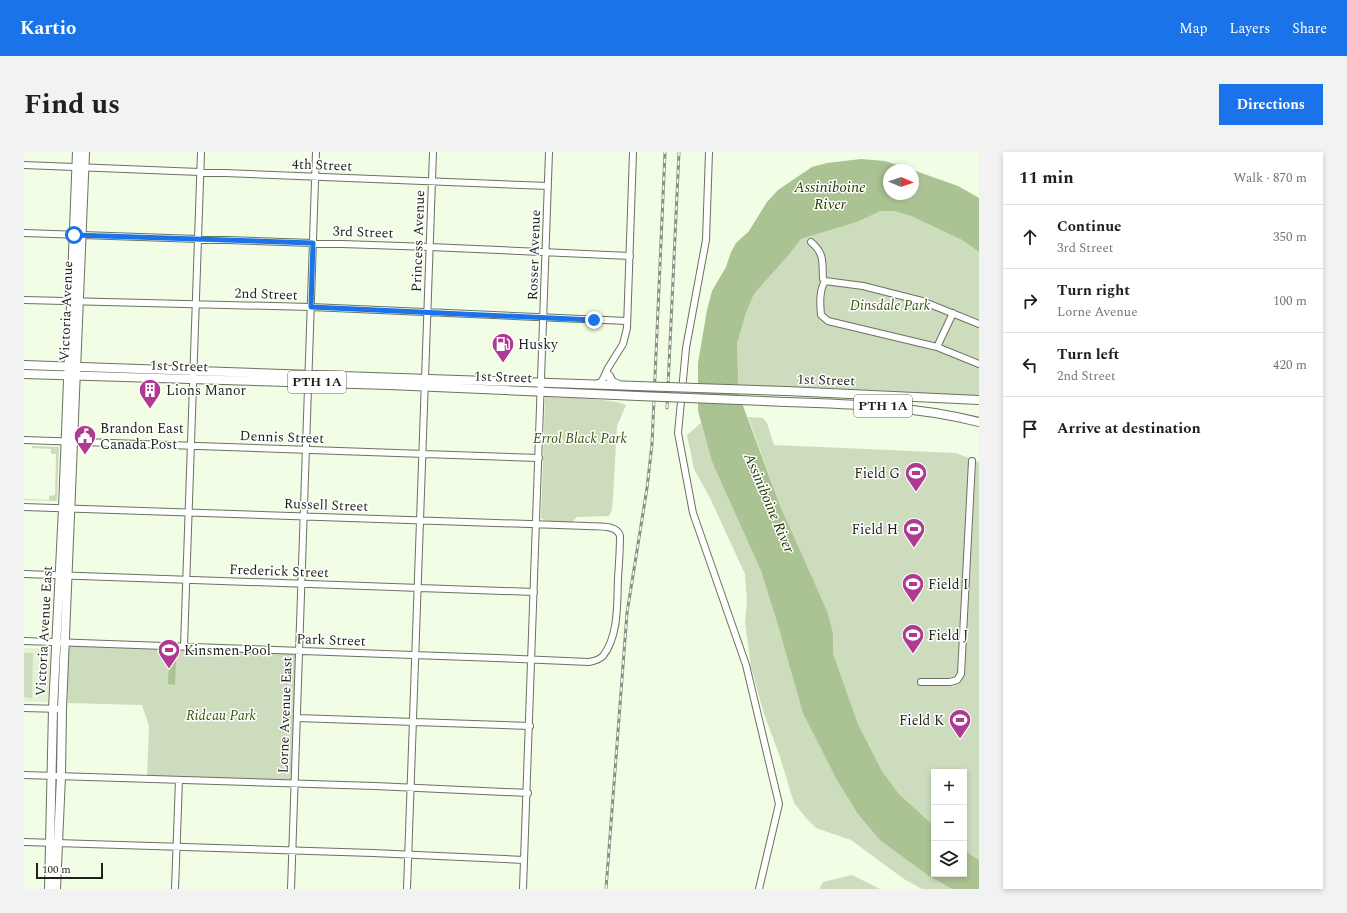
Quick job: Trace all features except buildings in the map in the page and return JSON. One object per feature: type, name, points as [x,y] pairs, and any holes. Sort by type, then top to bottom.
[{"type":"main road","name":"Victoria Avenue","points":[[77,152],[81,168]]},
{"type":"main road","name":"Victoria Avenue","points":[[72,371],[81,168],[85,152]]},
{"type":"main road","name":"1st Street","points":[[24,365],[72,371],[193,376],[308,378],[541,388],[608,385],[979,400]]},
{"type":"main road","name":"1st Street","points":[[24,374],[72,371]]},
{"type":"main road","name":"Victoria Avenue East","points":[[48,889],[61,776],[58,709],[72,371]]},
{"type":"main road","points":[[609,376],[612,382],[622,386]]},
{"type":"main road","points":[[566,392],[583,390],[604,391],[608,385]]},
{"type":"main road","name":"1st Street","points":[[541,388],[566,392],[638,396],[859,404],[913,409],[979,422]]},
{"type":"main road","name":"Victoria Avenue East","points":[[56,889],[51,775],[58,709]]},
{"type":"street","points":[[184,646],[201,152]]},
{"type":"street","name":"Lorne Avenue East","points":[[291,889],[316,152]]},
{"type":"street","name":"Princess Avenue","points":[[407,889],[433,152]]},
{"type":"street","name":"Rosser Avenue","points":[[523,889],[528,792],[549,152]]},
{"type":"street","points":[[593,385],[602,381],[611,362],[623,344],[626,333],[633,152]]},
{"type":"street","points":[[709,152],[706,240],[686,348],[678,433],[692,512],[746,665],[779,804],[759,889]]},
{"type":"street","name":"4th Street","points":[[24,166],[548,186]]},
{"type":"street","name":"3rd Street","points":[[24,233],[430,247],[630,256]]},
{"type":"street","points":[[811,242],[818,248],[821,254],[823,278],[825,281]]},
{"type":"street","points":[[825,281],[863,286],[922,301],[979,324]]},
{"type":"street","points":[[825,281],[822,286],[820,308],[821,315],[828,321],[937,347],[979,364]]},
{"type":"street","name":"2nd Street","points":[[24,300],[311,307],[627,321]]},
{"type":"street","points":[[937,347],[953,313]]},
{"type":"street","points":[[608,385],[611,362]]},
{"type":"street","name":"Dennis Street","points":[[24,440],[539,458]]},
{"type":"street","points":[[921,682],[950,682],[957,680],[961,674],[972,461]]},
{"type":"street","name":"Russell Street","points":[[24,507],[536,524],[611,528],[618,530],[620,533],[620,538]]},
{"type":"street","name":"Park Street","points":[[24,641],[415,654],[582,662],[594,661],[601,657],[606,651],[615,625],[620,538]]},
{"type":"street","name":"Frederick Street","points":[[24,574],[534,592]]},
{"type":"street","points":[[24,708],[58,709]]},
{"type":"street","points":[[297,718],[530,726]]},
{"type":"street","points":[[24,774],[528,792]]},
{"type":"street","points":[[175,889],[179,780]]},
{"type":"street","points":[[24,842],[293,850],[524,860]]},
{"type":"shaded area","points":[[24,648],[52,649],[49,702],[24,702]]},
{"type":"green space","name":"Dinsdale Park","points":[[881,211],[894,211],[911,216],[962,240],[979,252],[979,398],[739,388],[737,344],[746,313],[754,294],[801,239],[857,222]]},
{"type":"green space","name":"Errol Black Park","points":[[545,397],[612,401],[626,405],[617,426],[612,510],[609,516],[577,517],[571,523],[547,522],[541,518]]},
{"type":"green space","points":[[748,417],[763,418],[767,423],[774,445],[956,453],[979,462],[979,860],[967,852],[967,769],[931,769],[931,823],[899,794],[882,771],[858,724],[833,653],[833,633],[781,508]]},
{"type":"green space","points":[[701,423],[712,462],[761,571],[780,632],[929,876],[952,889],[922,889],[904,879],[851,840],[816,828],[794,803],[780,757],[764,714],[751,667],[745,622],[747,603],[745,574],[710,498],[694,469],[687,435]]},
{"type":"green space","points":[[32,446],[59,447],[57,501],[24,500],[49,500],[49,496],[55,495],[56,454],[51,454],[51,449],[32,448]]},
{"type":"green space","name":"Rideau Park","points":[[64,643],[300,651],[295,784],[147,779],[149,726],[142,705],[68,703]]},
{"type":"green space","points":[[24,653],[33,653],[32,698],[24,697]]},
{"type":"green space","points":[[852,875],[880,889],[819,889],[823,882]]},
{"type":"water","name":"Assiniboine River","points":[[861,159],[885,161],[894,164],[883,164],[883,200],[919,200],[919,172],[958,186],[979,198],[979,252],[962,240],[911,216],[894,211],[881,211],[857,222],[801,239],[754,294],[746,313],[737,344],[739,395],[781,508],[827,611],[833,633],[833,653],[858,724],[882,771],[899,794],[931,823],[931,877],[967,877],[967,852],[979,860],[979,889],[952,889],[929,876],[880,840],[858,814],[837,780],[803,713],[761,571],[712,462],[698,411],[698,363],[707,310],[712,291],[726,267],[731,252],[736,243],[749,231],[767,202],[778,190],[812,167],[827,163]]},
{"type":"water","points":[[169,660],[176,660],[175,685],[168,684]]},
{"type":"railway","points":[[606,889],[627,613],[647,488],[652,444],[665,152]]},
{"type":"railway","points":[[667,408],[679,152]]},
{"type":"place","name":"Husky","points":[[503,364]]},
{"type":"place","name":"Lions Manor","points":[[150,410]]},
{"type":"place","name":"Brandon East Canada Post","points":[[85,456]]},
{"type":"place","name":"Field G","points":[[916,492]]},
{"type":"place","name":"Field H","points":[[914,548]]},
{"type":"place","name":"Field I","points":[[913,604]]},
{"type":"place","name":"Field J","points":[[913,654]]},
{"type":"place","name":"Kinsmen Pool","points":[[169,670]]},
{"type":"place","name":"Field K","points":[[960,740]]},
{"type":"route","points":[[74,235],[313,243],[311,307],[594,320]]}]
